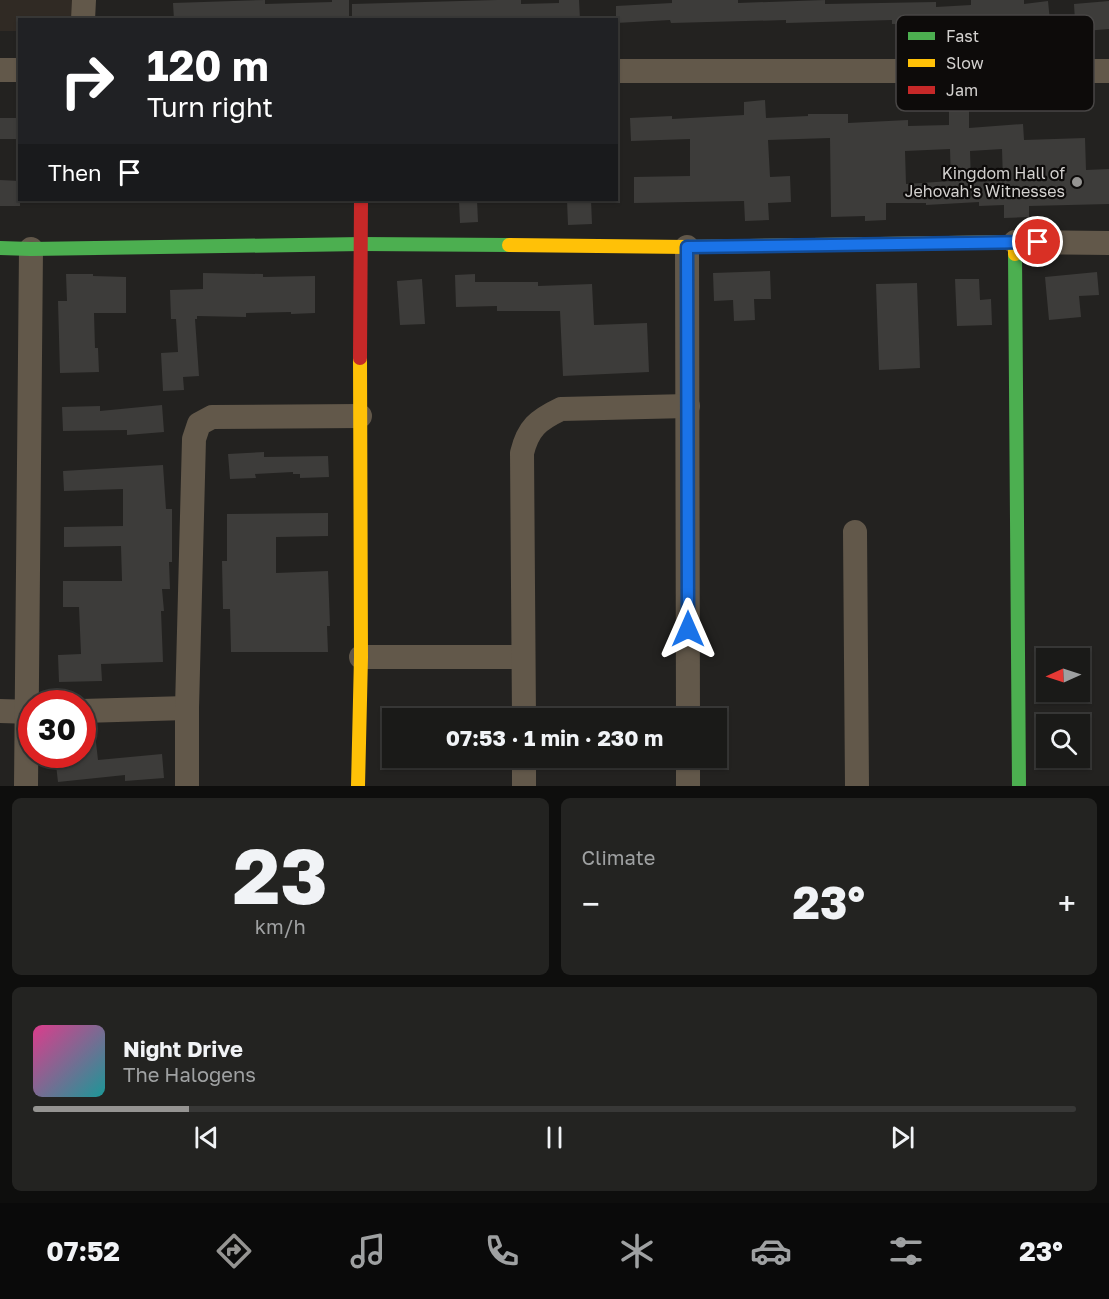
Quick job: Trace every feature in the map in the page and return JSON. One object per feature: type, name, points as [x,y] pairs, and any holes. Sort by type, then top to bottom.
[{"type":"street","points":[[83,18],[84,0]]},
{"type":"street","points":[[0,70],[18,70]]},
{"type":"street","points":[[618,71],[896,71]]},
{"type":"street","points":[[358,786],[361,657],[361,201]]},
{"type":"street","points":[[1015,242],[1019,786]]},
{"type":"street","points":[[0,248],[362,244],[687,247],[1015,242],[1109,243]]},
{"type":"street","points":[[687,247],[688,708]]},
{"type":"street","points":[[30,690],[31,249]]},
{"type":"street","points":[[524,708],[522,453],[525,439],[545,416],[561,409],[688,406]]},
{"type":"street","points":[[188,786],[194,439],[199,424],[212,417],[360,416]]},
{"type":"street","points":[[855,532],[856,786]]},
{"type":"street","points":[[361,657],[523,657]]},
{"type":"street","points":[[96,711],[188,708]]},
{"type":"street","points":[[0,711],[18,712]]},
{"type":"street","points":[[26,786],[27,768]]},
{"type":"street","points":[[524,768],[524,786]]},
{"type":"street","points":[[688,768],[688,786]]},
{"type":"shaded area","points":[[0,0],[72,0],[73,18],[18,18],[18,31],[0,31]]},
{"type":"building","points":[[265,0],[265,4],[349,0],[349,18],[174,18],[173,3]]},
{"type":"building","points":[[521,0],[521,4],[579,0],[580,18],[352,18],[352,4]]},
{"type":"building","points":[[672,0],[738,0],[738,3],[825,0],[825,4],[936,2],[936,7],[971,5],[971,0],[1024,0],[1024,4],[1048,1],[1049,15],[896,15],[896,24],[892,24],[892,20],[671,23],[670,20],[618,23],[618,18],[616,18],[616,6],[672,3]]},
{"type":"building","points":[[1109,1],[1109,29],[1094,30],[1094,15],[1075,15],[1074,4]]},
{"type":"building","points":[[765,100],[766,118],[808,116],[808,114],[848,114],[848,123],[908,120],[908,126],[949,125],[949,111],[969,111],[969,128],[1023,124],[1024,140],[1085,138],[1086,170],[1109,169],[1109,204],[1029,206],[1029,217],[1004,218],[1004,205],[979,206],[979,202],[926,205],[926,203],[886,203],[886,220],[865,221],[865,216],[831,217],[830,138],[768,140],[770,177],[790,176],[791,202],[768,203],[769,220],[745,221],[744,201],[634,203],[634,177],[690,176],[690,139],[631,141],[630,118],[672,116],[672,119],[744,115],[744,102]],"holes":[[[950,149],[951,181],[906,184],[905,151]],[[1002,149],[1003,181],[971,182],[970,151]]]},
{"type":"building","points":[[0,118],[18,118],[18,139],[0,139]]},
{"type":"building","points":[[0,180],[18,181],[20,206],[0,206]]},
{"type":"building","points":[[459,201],[477,201],[478,222],[460,223]]},
{"type":"building","points":[[567,201],[591,201],[592,224],[568,225]]},
{"type":"building","points":[[770,271],[771,299],[754,299],[755,320],[734,321],[733,300],[714,301],[713,273]]},
{"type":"building","points":[[1097,272],[1099,295],[1079,296],[1081,317],[1049,320],[1045,277]]},
{"type":"building","points":[[203,273],[263,274],[263,277],[315,276],[315,313],[246,313],[246,317],[197,316],[195,319],[199,376],[183,377],[184,390],[163,391],[161,353],[178,352],[176,319],[171,319],[170,290],[203,289]]},
{"type":"building","points":[[66,274],[126,277],[126,313],[94,313],[95,348],[98,348],[99,372],[60,373],[58,301],[67,301]]},
{"type":"building","points":[[475,274],[475,282],[538,282],[538,286],[592,284],[594,325],[647,323],[649,372],[563,376],[560,311],[497,311],[497,306],[456,307],[455,275]]},
{"type":"building","points":[[422,279],[425,324],[400,325],[397,281]]},
{"type":"building","points":[[955,279],[979,279],[980,300],[991,299],[992,325],[957,326]]},
{"type":"building","points":[[917,283],[920,368],[879,370],[876,284]]},
{"type":"building","points":[[162,405],[164,432],[127,435],[127,430],[63,431],[62,407],[100,406],[100,411]]},
{"type":"building","points":[[264,452],[264,457],[328,456],[329,477],[300,478],[300,474],[293,474],[293,472],[255,474],[256,478],[230,479],[228,454]]},
{"type":"building","points":[[163,465],[166,509],[172,509],[172,562],[169,562],[170,589],[162,589],[163,662],[101,664],[102,681],[59,682],[58,655],[81,654],[79,607],[63,607],[63,581],[122,581],[121,546],[64,547],[64,527],[123,526],[123,489],[64,491],[63,471]]},
{"type":"building","points":[[328,513],[328,536],[276,537],[276,573],[328,571],[330,626],[327,626],[328,652],[231,652],[230,609],[223,609],[222,561],[227,561],[227,514]]},
{"type":"building","points":[[96,742],[98,760],[162,754],[164,778],[125,781],[125,775],[58,782],[56,768],[96,768]]},
{"type":"traffic: fast","points":[[0,248],[362,244],[509,245]]},
{"type":"traffic: fast","points":[[1015,254],[1019,786]]},
{"type":"traffic: slow","points":[[509,245],[687,247],[1015,242],[1015,254]]},
{"type":"traffic: slow","points":[[358,786],[361,657],[360,358]]},
{"type":"traffic: jam","points":[[360,358],[361,201]]},
{"type":"place","name":"Kingdom Hall of Jehovah's Witnesses","points":[[1077,182]]},
{"type":"route","points":[[688,629],[687,247],[1038,242]]}]
